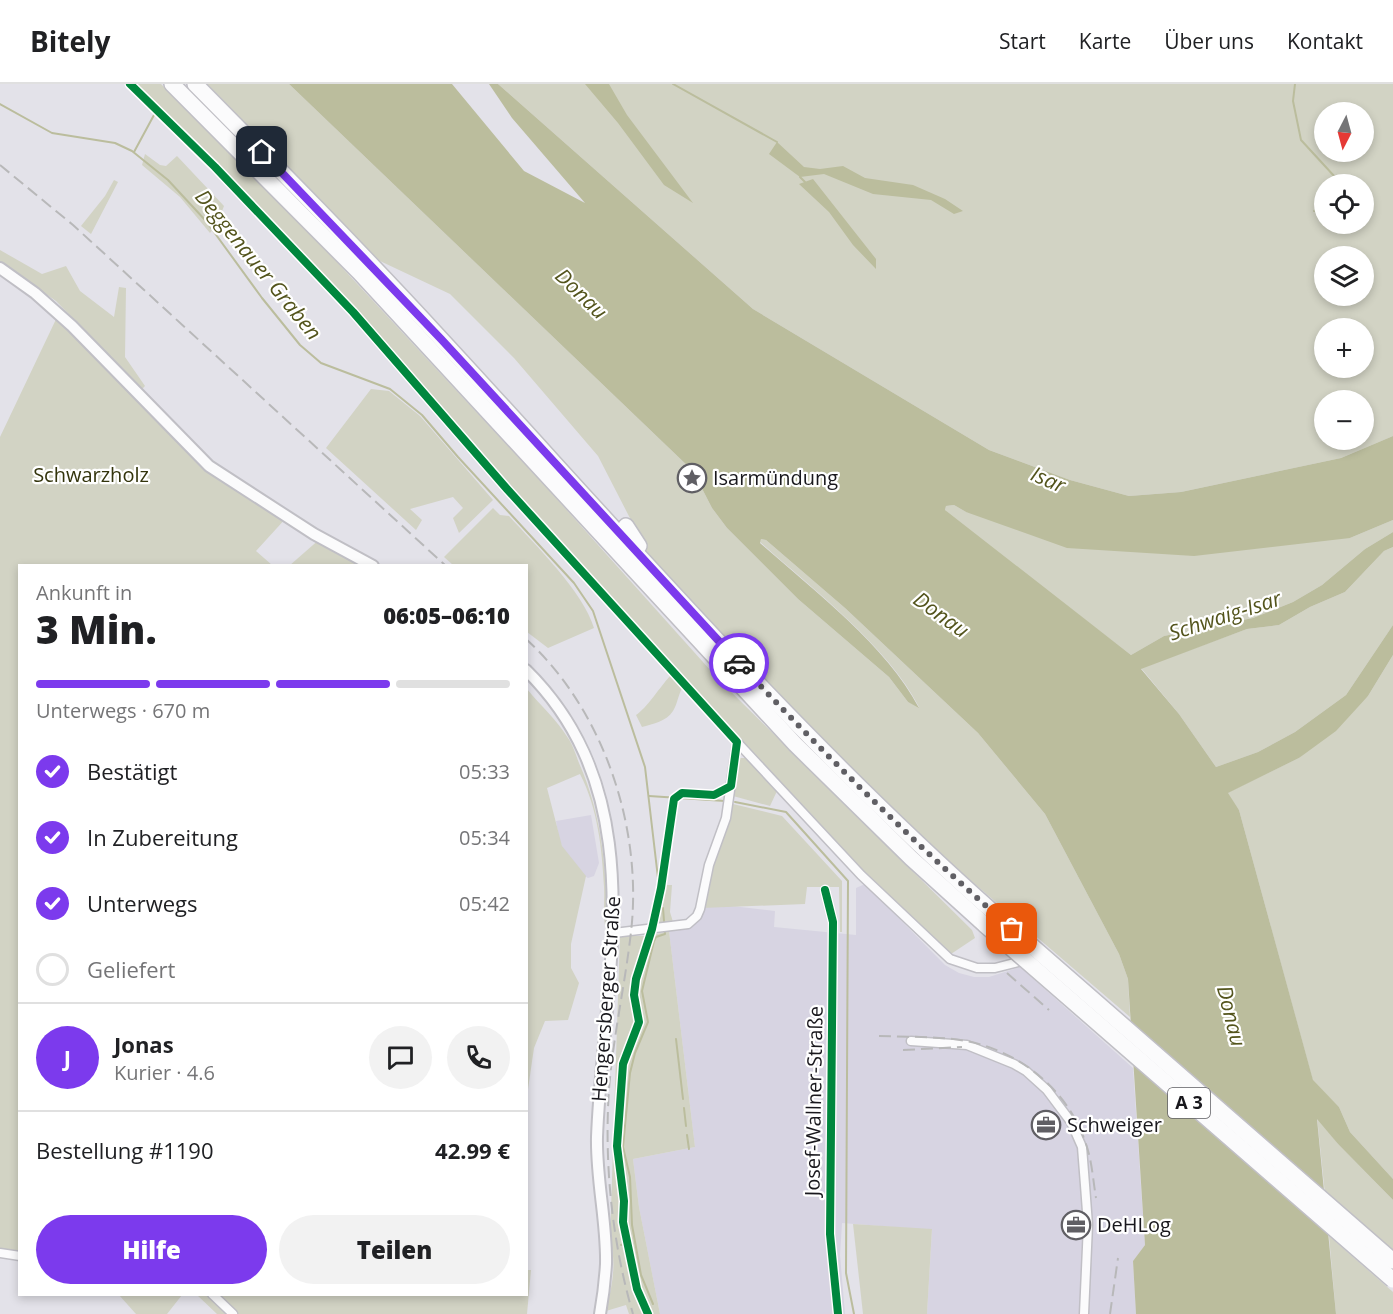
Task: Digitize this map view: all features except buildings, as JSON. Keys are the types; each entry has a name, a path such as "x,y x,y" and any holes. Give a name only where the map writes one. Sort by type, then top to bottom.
{"highway":[{"name":"A 3","path":"172,84 375,289 795,744 911,858 989,920 1393,1261"},
{"name":"A 3","path":"195,84 360,253 647,566 804,733 989,920 1393,1280"},
{"path":"360,253 396,275"},
{"path":"626,526 644,553 647,566"}],"main road":[{"path":"0,268 35,293 72,326 210,466 287,517 369,564"},
{"name":"Hengersberger Straße","path":"528,672 569,722 585,752 599,791 612,858 614,933 597,1136 598,1187 606,1263 600,1314"}],"street":[{"path":"614,933 688,924 697,916 712,857 726,818 737,742 861,875 950,959 977,968 995,968 1014,964 1046,952"},
{"name":"Josef-Wallner-Straße","path":"825,890 833,922 830,1234 838,1314"},
{"path":"911,1041 967,1046 1026,1071 1058,1103 1071,1122 1082,1147 1088,1225 1084,1314"},
{"path":"0,1253 18,1256"},
{"path":"214,1296 232,1314"}],"shaded area":[{"path":"591,815 599,863 594,876 588,878 578,872 566,856 559,839 556,821"},
{"path":"865,884 945,965 959,973 974,977 989,977 1020,967 1133,1068 1145,1245 1133,1261 1136,1314 927,1314 932,1230 842,1223 840,1255 845,1314 660,1314 639,1207 633,1159 695,1147 669,931 684,929 707,903 775,911 774,927 856,935 856,888"}],"green space":[{"path":"136,84 161,84 322,246 547,488 720,681 972,930 975,938 951,954 860,867 628,619 402,361 292,242"},
{"path":"207,84 289,84 693,471 712,508 727,528 798,599 889,677 908,702 919,707 905,684 869,640 825,598 760,542 761,539 766,540 845,608 978,733 1045,814 1119,954 1128,979 1130,1017 928,844 812,730 651,559 598,456 514,358 450,294 380,261"},
{"path":"498,84 1393,84 1393,436 1374,444 1374,390 1314,390 1314,450 1360,450 1341,458 1181,492 1129,496 1070,480 989,450 753,309"},
{"path":"145,154 160,165 166,166 177,156 224,206 217,224 210,233 180,197 142,165"},
{"path":"114,180 118,182 91,234 81,226 105,196"},
{"path":"0,250 42,274 66,266 80,291 114,317 119,287 126,288 125,357 145,386 142,389 56,301 0,262"},
{"name":"Schwarzholz","path":"59,313 210,467 287,517 256,551 271,564 18,564 18,1253 0,1250 0,437"},
{"path":"371,389 389,391 420,416 493,500 459,533 453,518 463,508 453,497 410,509 422,520 416,530 326,448"},
{"path":"954,505 966,512 1350,538 1393,520 1393,532 1365,549 1322,585 1293,602 1253,618 1164,636 1131,655 950,516 945,510 946,506"},
{"path":"493,508 500,515 509,516 557,569 580,599 594,628 548,648 528,633 528,564 452,564 444,557"},
{"path":"321,538 359,564 291,564"},
{"path":"1393,547 1393,625 1346,695 1295,732 1258,752 1216,767 1179,714 1141,668 1247,629 1279,625 1310,607 1345,592 1384,551"},
{"path":"1393,655 1393,1179 1350,1132 1339,1107 1313,1081 1239,810 1227,793 1299,758 1368,696"},
{"path":"670,676 682,688 674,709 663,720 642,727 636,715 649,703"},
{"path":"528,690 570,741 594,804 602,846 607,933 598,829 591,801 580,774 547,788 562,846 586,876 571,944 571,968 579,983 568,1020 545,1021 534,1048 528,1089"},
{"path":"738,758 747,758 777,791 770,806 733,796"},
{"path":"733,804 782,816 842,881 842,932 840,932 839,887 807,887 805,904 702,908 707,881"},
{"path":"666,885 672,885 670,912 673,922 657,925 658,912 663,906 661,900 664,898"},
{"path":"669,931 695,1147 633,1159 639,1207 660,1314 629,1314 626,1305 606,1311 613,1267 610,1239 620,936 649,936"},
{"path":"1317,1117 1338,1144 1393,1200 1393,1250 1325,1194"},
{"path":"853,1224 932,1229 927,1314 863,1314"},
{"path":"1329,1236 1393,1292 1393,1314 1336,1314"},
{"path":"528,1270 531,1270 527,1314 217,1314 198,1296 528,1296"},
{"path":"120,1296 181,1296 167,1314 136,1314"}],"water":[{"path":"289,84 452,84 524,171 585,203 512,118 489,84 498,84 753,309 989,450 1070,480 1129,496 1181,492 1341,458 1360,450 1374,450 1374,444 1393,436 1393,520 1350,538 1194,556 1067,548 966,512 954,505 946,506 945,510 1131,655 1164,636 1253,618 1293,602 1322,585 1365,549 1393,532 1393,547 1384,551 1345,592 1310,607 1279,625 1247,629 1141,669 1179,714 1216,767 1258,752 1295,732 1346,695 1393,625 1393,655 1368,696 1336,731 1299,758 1228,793 1239,810 1313,1080 1339,1107 1350,1132 1393,1179 1393,1200 1317,1119 1336,1314 1136,1314 1133,1261 1145,1245 1128,979 1119,954 1045,814 978,733 845,608 766,540 761,539 760,543 868,640 888,662 919,708 908,702 889,677 798,599 727,528 712,508 693,471"},
{"path":"585,84 609,84 627,115 693,203 664,185 618,123"},
{"path":"777,142 804,167 820,169 843,166 865,178 913,185 945,199 963,211 954,214 931,200 873,194 824,174 800,177 769,154"},
{"path":"813,179 876,259 876,269 853,245 829,212 799,184"}],"waterway":[{"path":"673,84 777,142"},
{"path":"1295,84 1293,101 1301,140 1332,174"},
{"name":"Deggenauer Graben","path":"0,104 52,133 115,143 132,151 168,180 206,221 262,298 300,345 321,363 390,389 422,415 574,583 593,611 645,767 658,878"},
{"path":"134,152 154,115"},
{"path":"800,177 805,182"},
{"name":"Deggenauer Graben","path":"649,796 725,801"},
{"name":"Deggenauer Graben","path":"735,802 786,812 848,881 846,1273 854,1314"},
{"path":"653,1304 641,1275 632,1225 630,1177 623,1147 630,1073 635,1053 648,1022 642,991 654,941 656,937 665,934 663,908"},
{"path":"676,1039 683,1099"},
{"path":"614,1145 620,1064 626,1046"},
{"path":"684,1108 686,1126"},
{"path":"687,1135 689,1149"}],"railway":[{"path":"0,165 73,225 444,564"},
{"path":"528,641 553,668 577,700 597,736 624,813 631,853 633,893 631,932 611,1069 608,1146 615,1231 633,1314"},
{"path":"1007,973 1049,1010"},
{"path":"879,1036 934,1037 966,1041 1005,1054 1040,1076 1068,1107 1078,1125 1090,1157 1096,1198"},
{"path":"903,1050 962,1047"},
{"path":"1110,1314 1118,1258"}],"cycle path":[{"path":"130,84 215,167 353,312 507,489 737,742 731,786 714,795 682,793 674,799 661,888 652,929 636,979 634,995 639,1022 623,1064 617,1146 624,1201 623,1222 637,1289 648,1314"},
{"path":"825,890 833,922 830,1234 838,1314"}],"way so far":[{"path":"739,663 804,733 918,847 1012,929"}],"place":[{"name":"Isarmündung","path":"692,478"},
{"name":"Schweiger","path":"1046,1125"},
{"name":"DeHLog","path":"1076,1225"}],"route":[{"path":"262,152 441,339 647,566 739,663"}],"water label":[{"name":"Donau","path":"581,294"},
{"name":"Isar","path":"1048,480"},
{"name":"Donau","path":"941,615"},
{"name":"Schwaig-Isar","path":"1225,616"},
{"name":"Donau","path":"1231,1016"}]}
